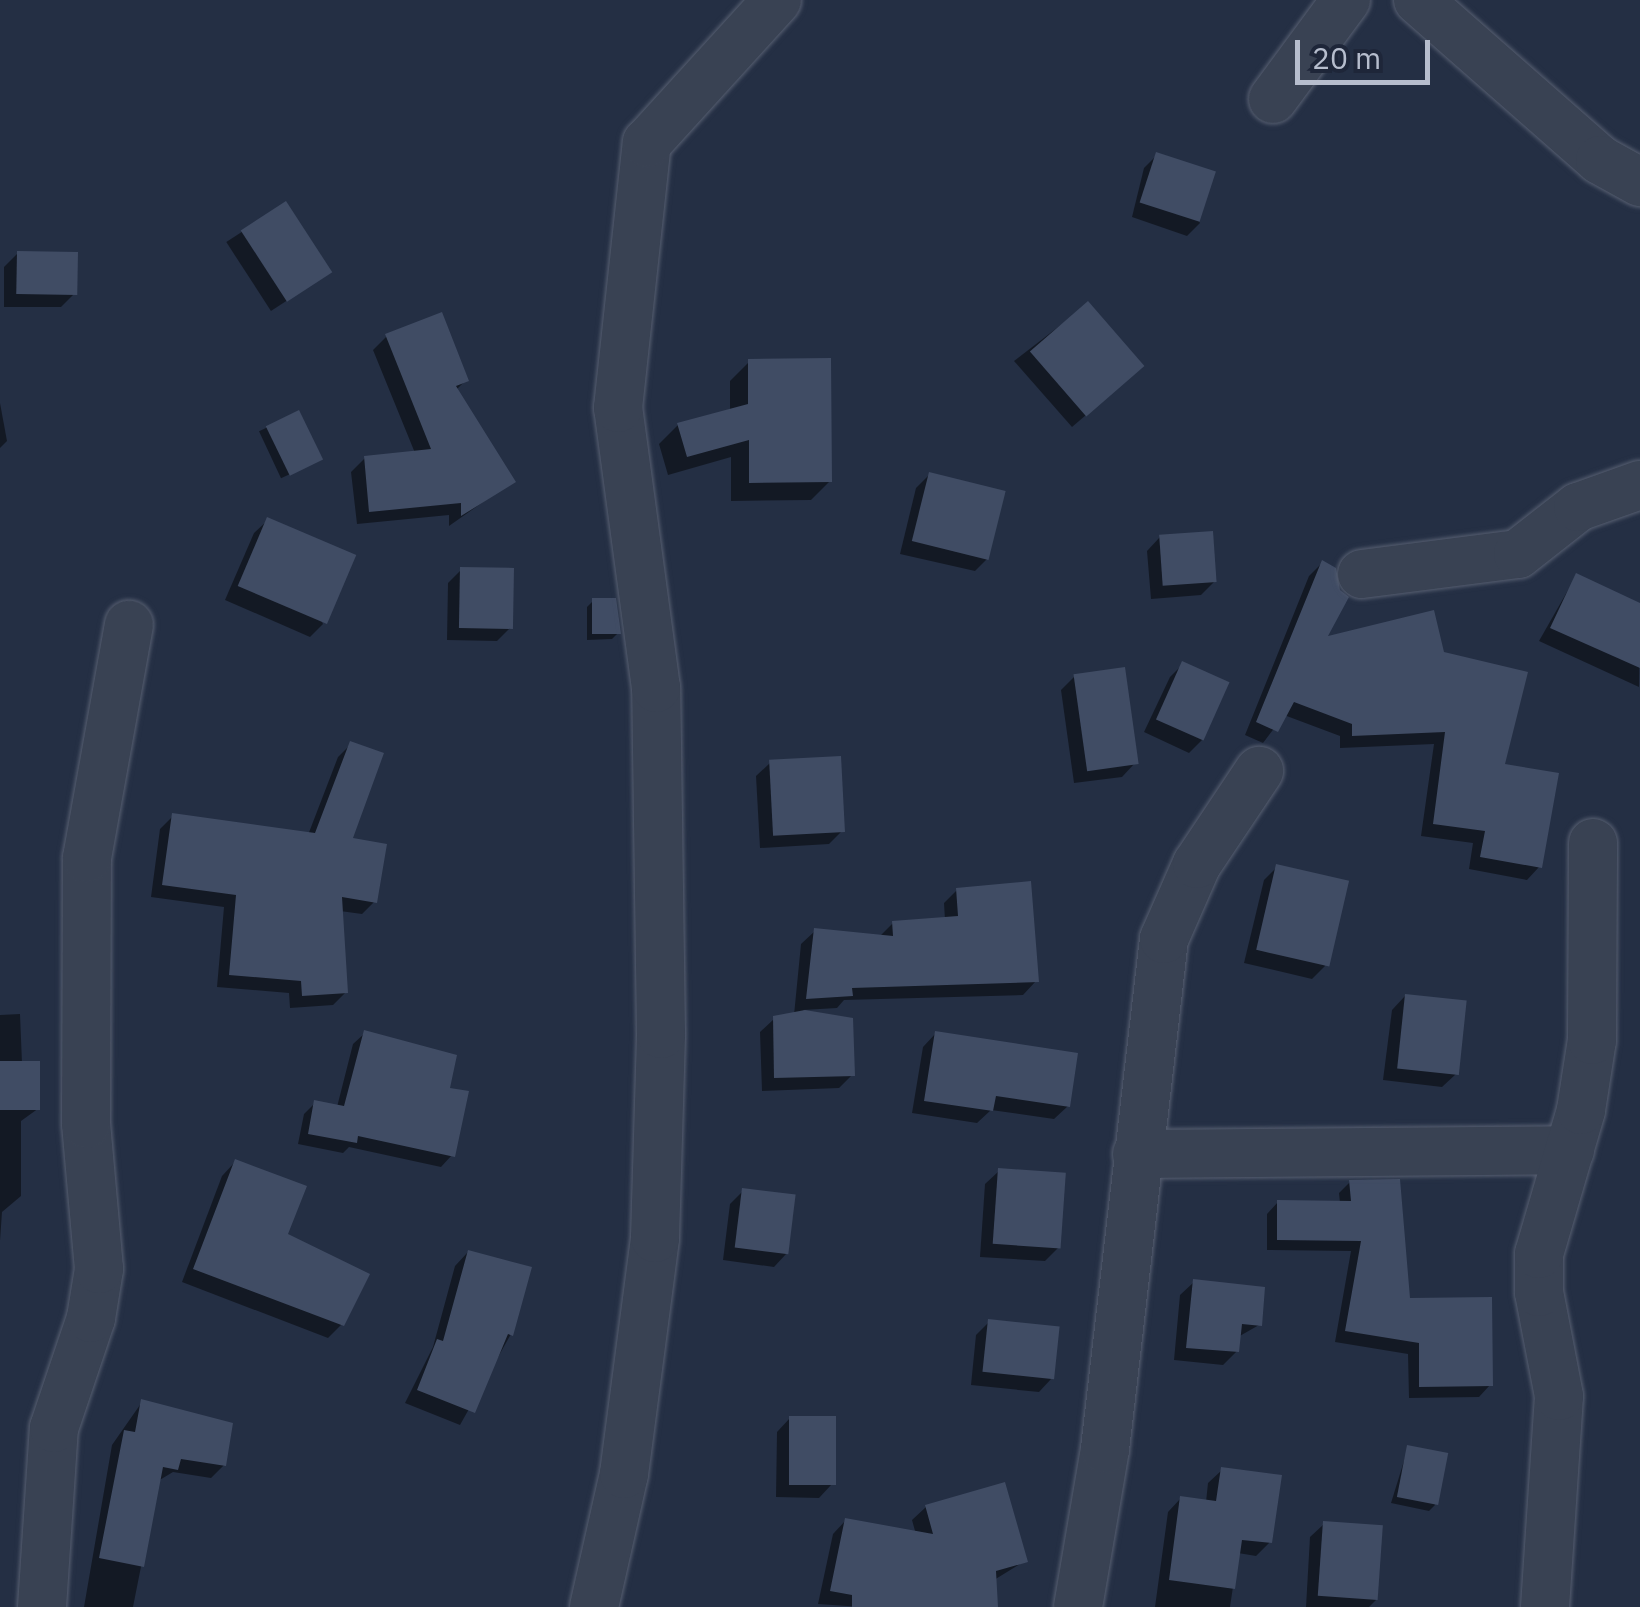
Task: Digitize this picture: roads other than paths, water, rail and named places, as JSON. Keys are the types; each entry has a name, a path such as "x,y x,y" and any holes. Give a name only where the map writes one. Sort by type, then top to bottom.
{"street":[{"path":"594,1607 624,1474 655,1238 661,1034 656,688 618,408 647,143 777,0"},
{"path":"1274,99 1346,0"},
{"path":"1418,0 1600,160 1640,182"},
{"path":"1362,574 1518,554 1578,507 1640,485"},
{"path":"42,1607 54,1428 92,1318 99,1269 86,1124 87,858 129,625"},
{"path":"1078,1607 1105,1449 1164,939 1198,864 1258,771"},
{"path":"1546,1607 1559,1396 1539,1292 1540,1254 1570,1150 1592,1040 1593,843"},
{"path":"1137,1154 1570,1150"}]}
